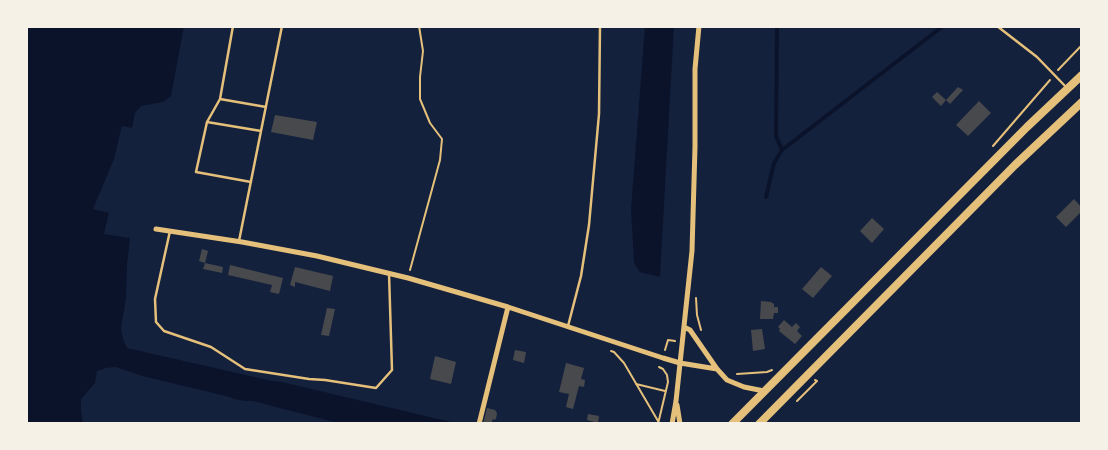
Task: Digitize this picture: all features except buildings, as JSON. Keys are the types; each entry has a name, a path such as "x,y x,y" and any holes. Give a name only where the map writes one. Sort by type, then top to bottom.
{"main road":[{"path":"732,424 1027,127 1082,75"},
{"path":"759,424 1015,165 1082,102"}],"street":[{"path":"672,424 692,250 695,69 699,26"},
{"path":"156,229 239,241 317,256 389,273 508,306 680,363 717,369"},
{"path":"479,424 508,306"},
{"path":"684,327 690,330 727,380 744,387 764,391"},
{"path":"676,401 680,424"}],"lane":[{"path":"233,26 220,99 207,122 196,172 251,182"},
{"path":"239,241 282,26"},
{"path":"568,326 581,276 589,225 599,114 600,26"},
{"path":"997,26 1037,57 1067,88"},
{"path":"220,99 266,107"},
{"path":"207,122 261,131"},
{"path":"170,231 155,299 156,322 164,331 211,347 245,369 376,388 392,370 389,273"}],"path":[{"path":"408,278 440,160 442,140 430,123 420,99 423,51 419,26"},
{"path":"994,145 1082,45"},
{"path":"688,288 697,292 697,315 702,332"},
{"path":"606,348 614,352 624,364 658,424"},
{"path":"734,374 767,372 774,368"},
{"path":"636,384 665,391"}],"water":[{"path":"26,26 184,26 171,96 163,102 141,106 135,113 132,128 122,126 114,159 93,209 109,213 104,234 130,238 126,298 121,328 127,348 282,382 451,422 450,424 342,424 253,401 234,399 142,376 116,367 97,371 95,383 81,399 83,424 26,424"},
{"path":"645,26 674,26 660,277 640,272 634,263 631,209"}],"waterway":[{"path":"766,197 774,163 782,150 776,136 777,26"},
{"path":"782,150 943,26"}]}
